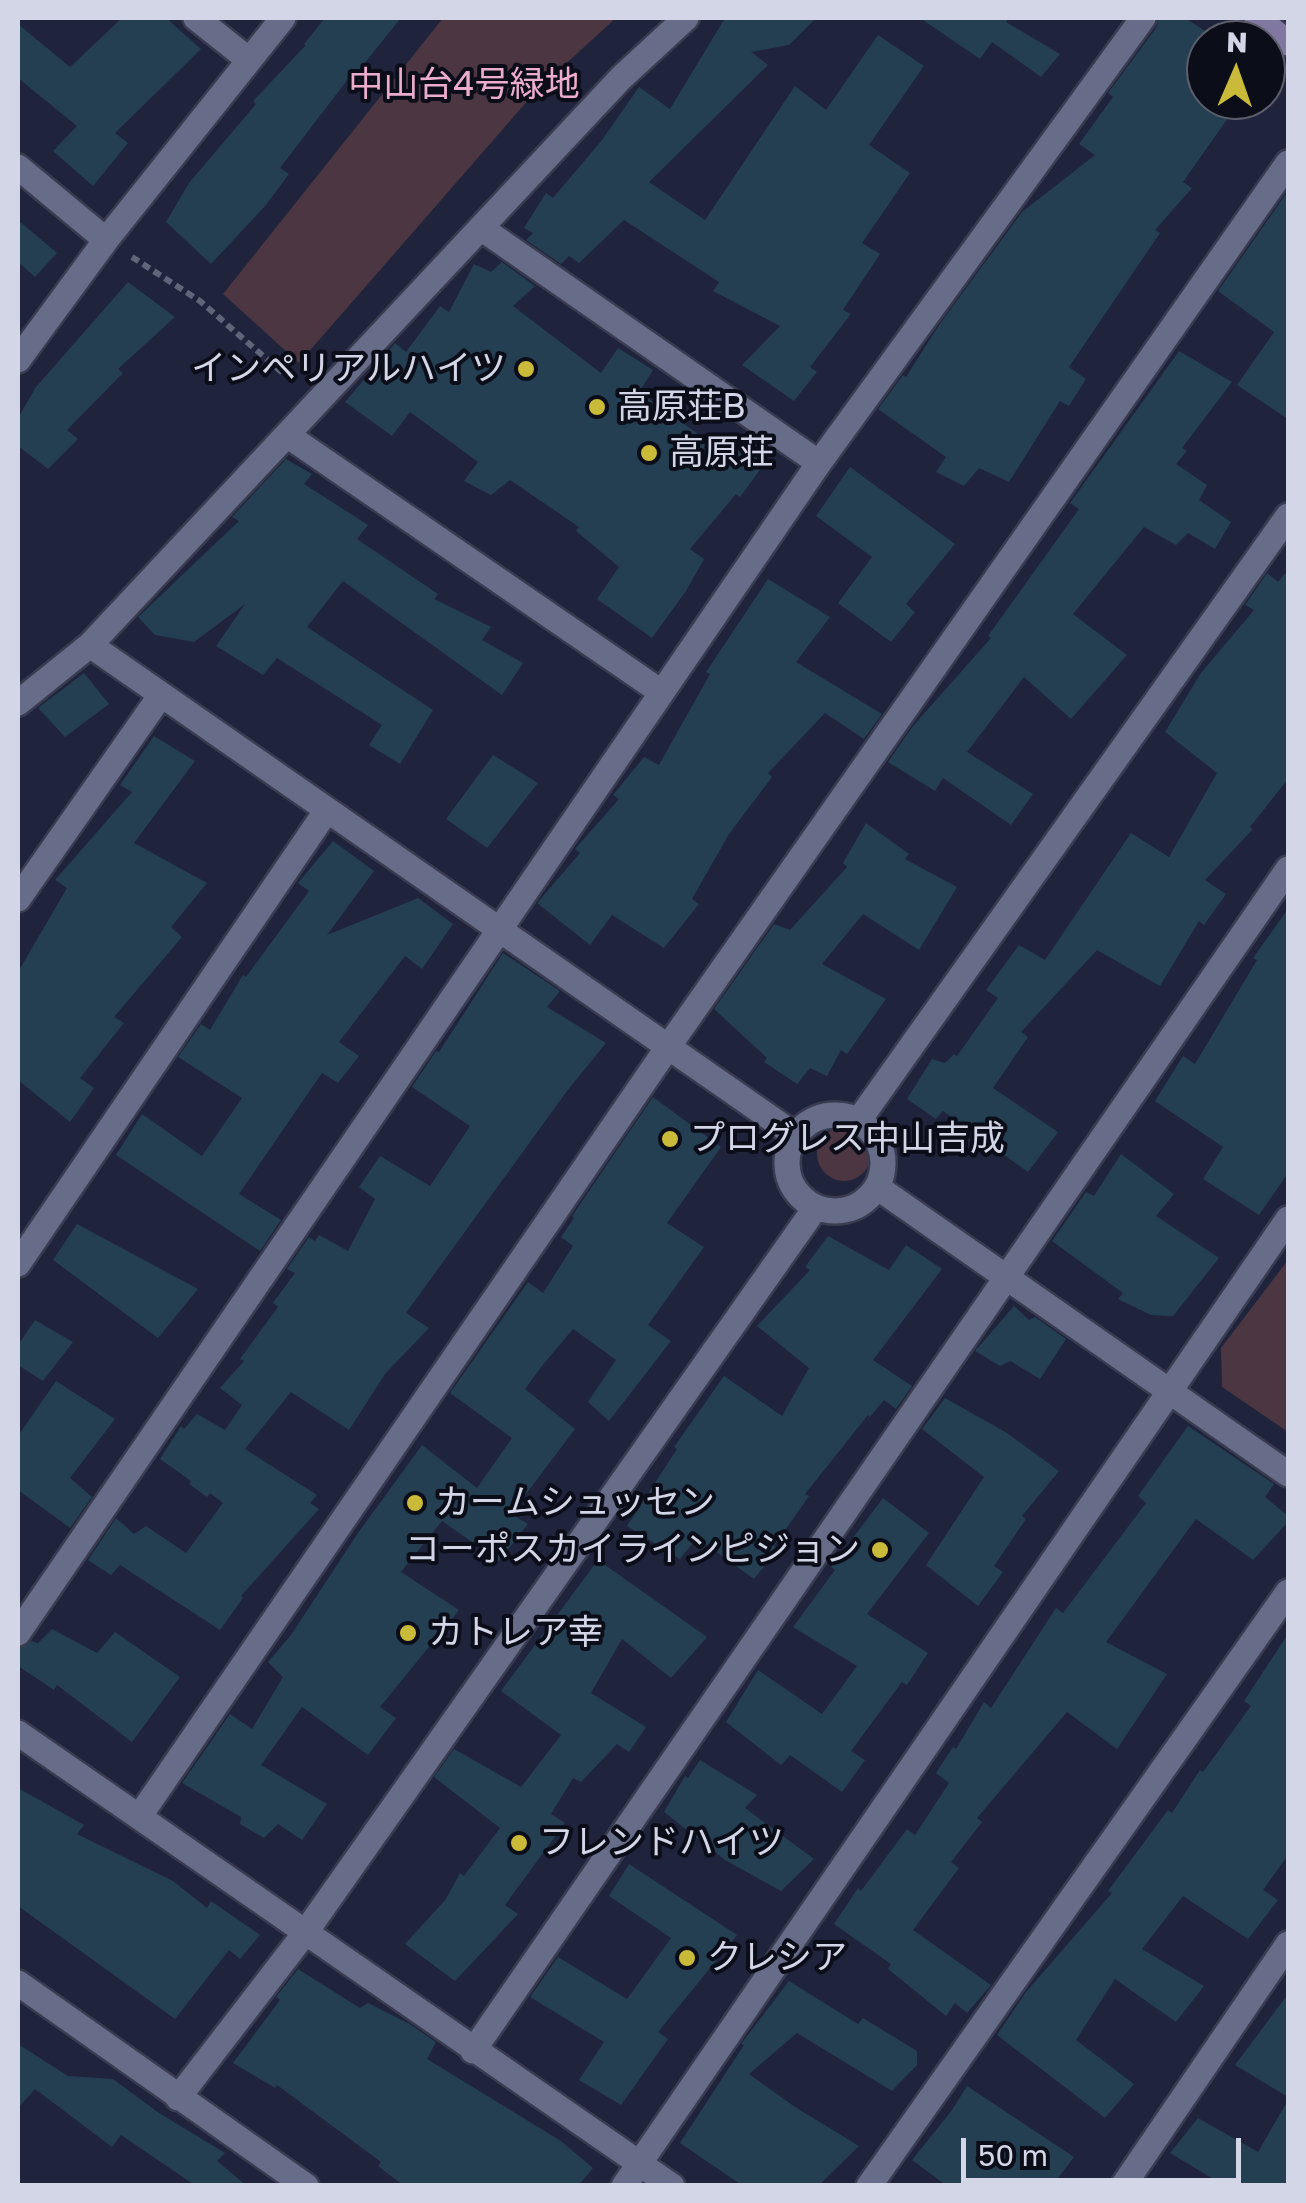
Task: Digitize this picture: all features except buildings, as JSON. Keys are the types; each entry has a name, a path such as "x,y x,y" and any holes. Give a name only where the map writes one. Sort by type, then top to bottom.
{"street":[{"path":"196,18 250,60"},
{"path":"18,360 106,240 283,18"},
{"path":"18,703 90,645 621,78 686,18"},
{"path":"18,1632 819,463 1143,18"},
{"path":"1258,18 1288,43"},
{"path":"138,1817 668,1047 1288,163"},
{"path":"18,167 106,240"},
{"path":"481,228 819,463"},
{"path":"287,435 660,692"},
{"path":"858,1120 1288,516"},
{"path":"90,645 795,1135"},
{"path":"18,900 162,696"},
{"path":"18,1264 327,810"},
{"path":"473,2050 1288,870"},
{"path":"831,1114 858,1120 871,1130 884,1157 877,1188 857,1206 844,1210 816,1207 804,1200 788,1176 786,1162 795,1135 817,1118 831,1114"},
{"path":"877,1188 1288,1474"},
{"path":"178,2098 305,1933 816,1207"},
{"path":"632,2175 1288,1219"},
{"path":"869,2186 1288,1592"},
{"path":"18,1733 473,2050 632,2175 672,2186"},
{"path":"1124,2186 1288,1944"},
{"path":"18,1983 306,2186"}],"path":[{"path":"106,240 200,302 285,376"}],"green space":[{"name":"中山台4号緑地","path":"443,18 616,18 537,90 299,363 223,294"},
{"path":"844,1127 863,1135 871,1154 863,1173 844,1181 825,1173 817,1154 825,1135"},
{"path":"1288,1260 1288,1432 1222,1387 1221,1348"}],"place":[{"name":"インペリアルハイツ","path":"526,369"},
{"name":"高原荘B","path":"597,407"},
{"name":"高原荘","path":"649,453"},
{"name":"プログレス中山吉成","path":"670,1139"},
{"name":"カームシュッセン","path":"415,1503"},
{"name":"コーポスカイラインピジョン","path":"880,1550"},
{"name":"カトレア幸","path":"408,1633"},
{"name":"フレンドハイツ","path":"519,1843"},
{"name":"クレシア","path":"687,1958"}]}
